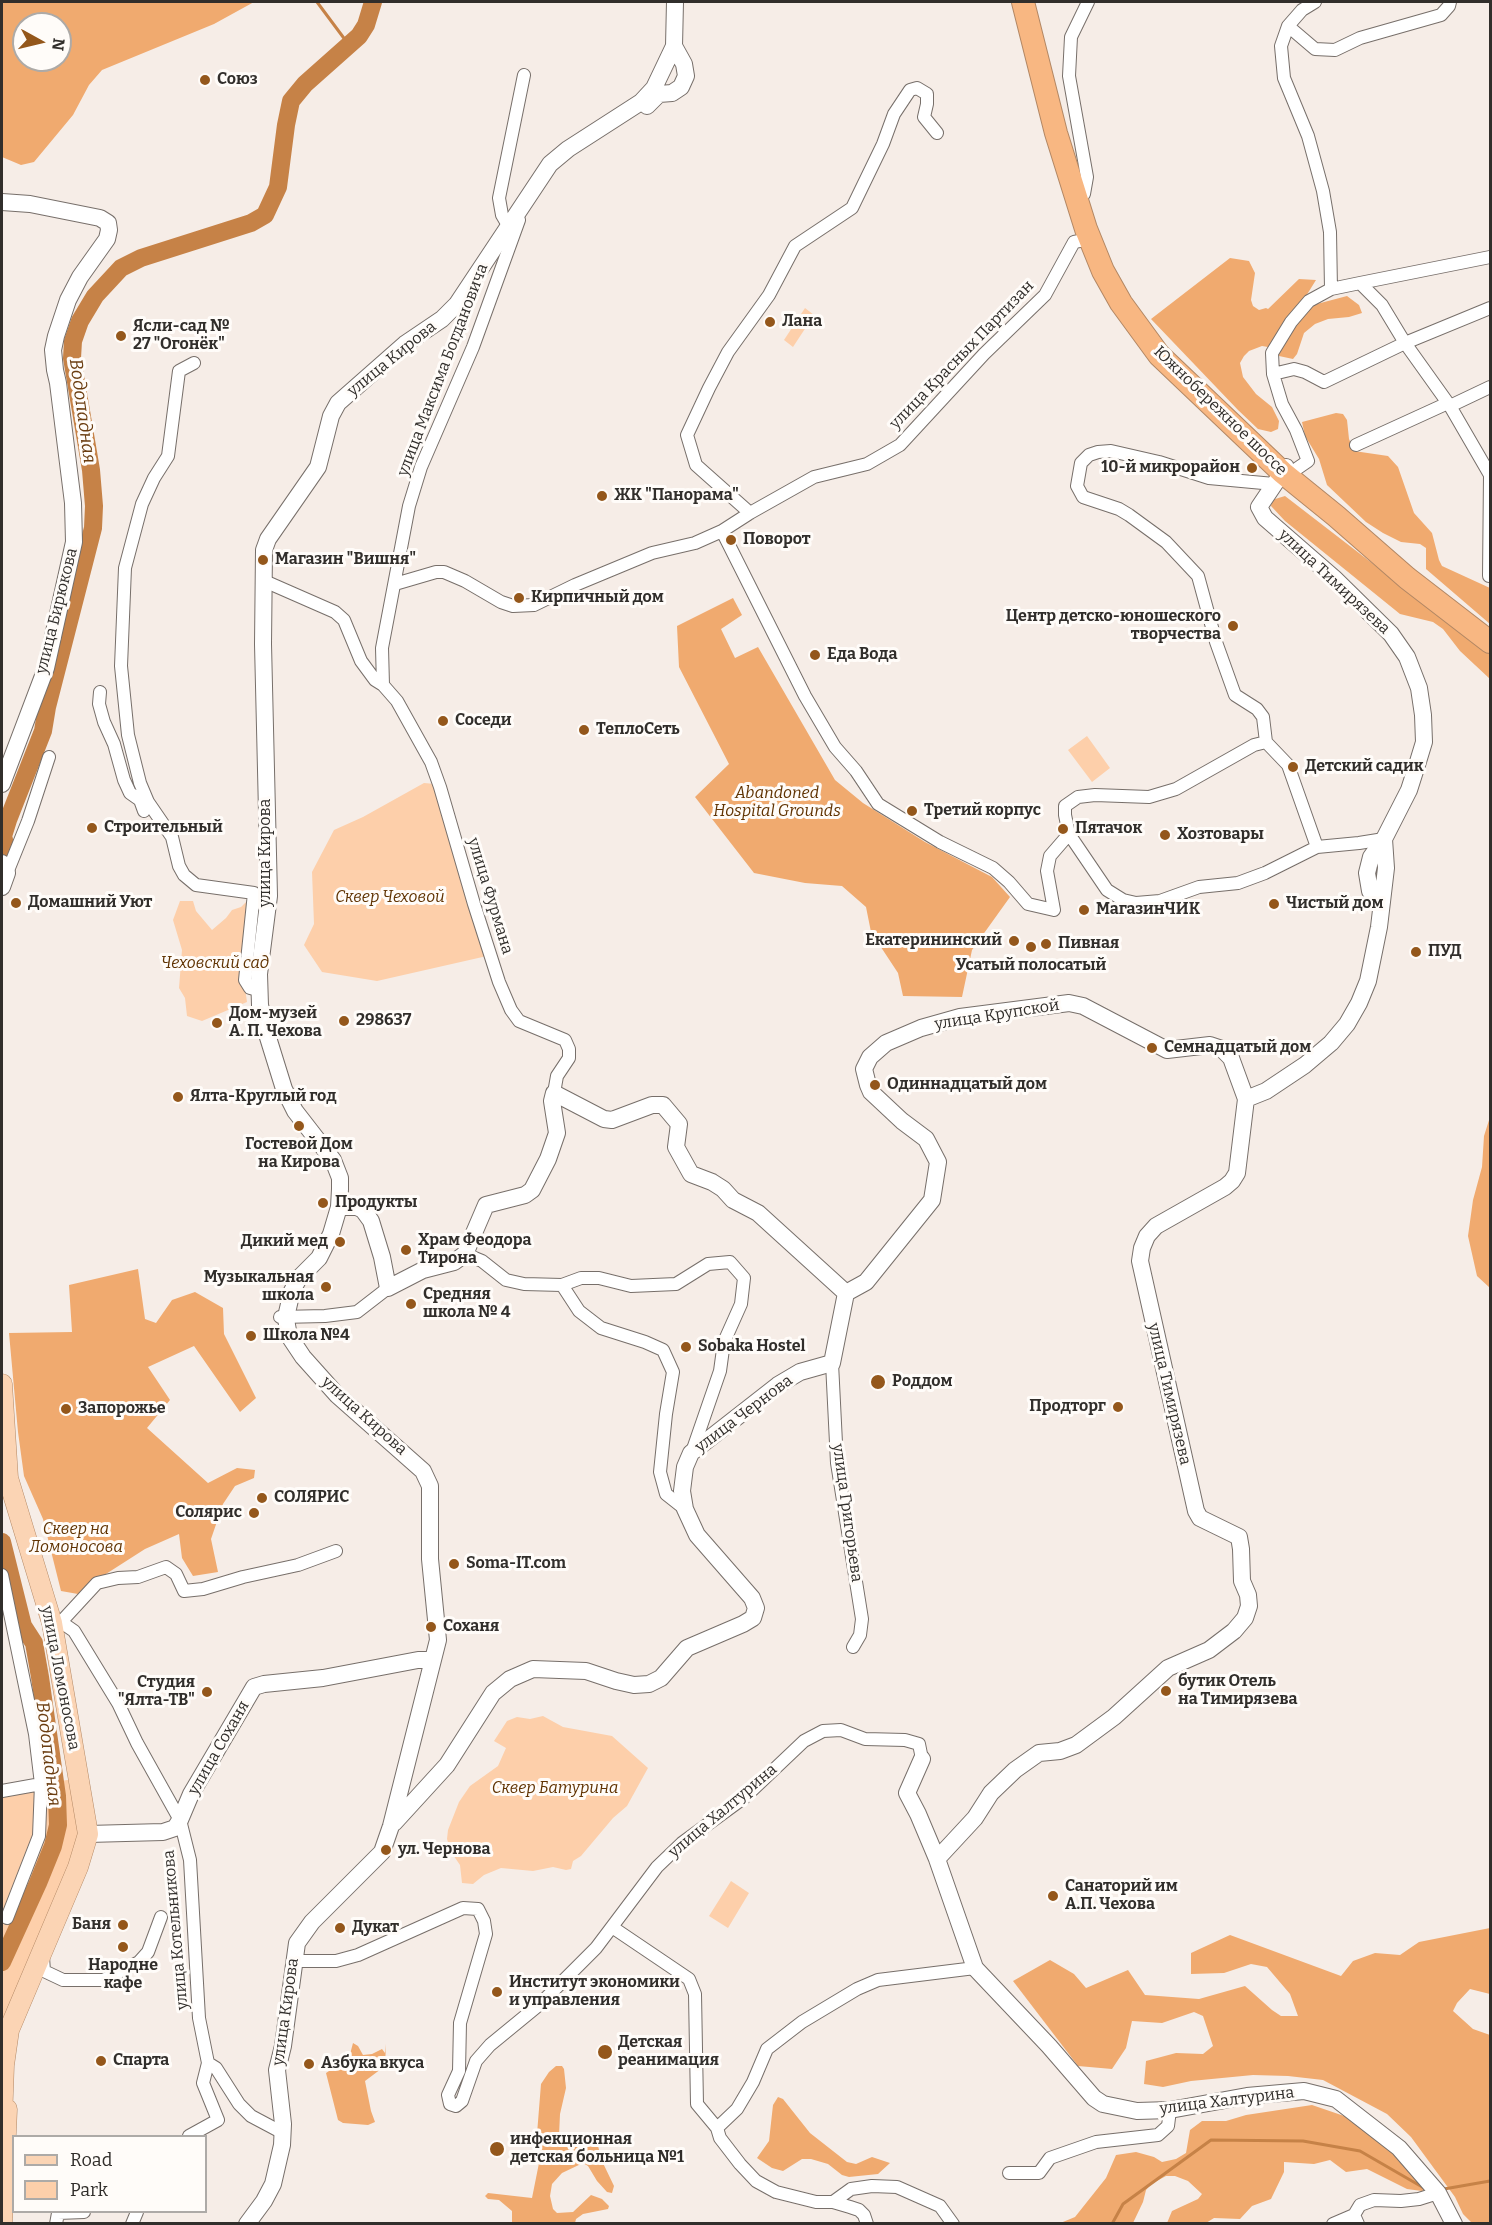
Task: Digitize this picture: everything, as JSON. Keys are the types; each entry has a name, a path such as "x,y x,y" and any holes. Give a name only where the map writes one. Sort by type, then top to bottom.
{"highway":[{"name":"Южнобережное шоссе","path":"1023,2 1080,240 1103,271 1121,303 1159,355 1284,474 1407,578 1491,642"},
{"name":"Южнобережное шоссе","path":"1032,2 1067,140 1084,194 1110,269 1134,311 1174,361 1284,474 1491,631"}],"main road":[{"name":"улица Ломоносова","path":"2,1384 5,1476 57,1622 88,1834"},
{"path":"2,2121 4,2065 9,2030 78,1867 88,1834"},
{"path":"2,2223 9,2062 14,2030 34,1981 42,1950"}],"street":[{"path":"674,46 684,64 686,76 678,89 672,93 656,91 674,46 675,2"},
{"path":"1084,194 1087,177 1069,76 1071,37 1088,2"},
{"path":"1315,2 1302,10 1288,26 1281,45 1284,78 1308,136 1323,191 1330,232 1331,289"},
{"path":"1288,26 1315,50 1335,50 1360,38 1441,15 1450,2"},
{"path":"514,220 502,215 499,198 524,75"},
{"path":"750,513 696,465 687,435 709,388 728,352 769,295 795,246 852,208 883,144 894,114 910,90 917,88 927,94 924,117 937,133"},
{"name":"улица Кирова","path":"247,2223 264,2201 273,2184 283,2133 278,2070 297,1943 307,1929 382,1852 391,1826 438,1640 430,1560 430,1486 423,1471 337,1395 319,1376 289,1336 283,1317 299,1278 313,1265 331,1234 339,1207 340,1178 327,1150 295,1111 284,1089 254,989 269,896 262,580 264,550 268,539 318,467 331,416 338,403 405,344 442,319 457,304 514,220 554,167 570,154 646,106 656,91"},
{"name":"улица Бирюкова","path":"2,202 30,204 100,218 108,224 109,230 107,238 77,284 56,336 55,370 73,503 74,542 46,668 2,784"},
{"name":"улица Максима Богдановича","path":"383,686 382,648 410,506 421,466 473,347 514,220"},
{"name":"улица Красных Партизан","path":"395,584 436,572 444,572 465,581 501,602 513,606 534,605 652,553 694,543 722,531 814,477 867,464 900,445 984,354 1045,295 1080,240"},
{"path":"1317,847 1288,765 1266,742 1263,717 1257,709 1235,696 1216,642 1198,576 1166,542 1129,515 1119,509 1083,497 1077,486 1081,463 1089,455 1112,451 1159,462 1209,478 1284,474 1308,461 1296,430 1281,404 1273,374 1272,353 1291,322 1309,301 1331,289 1491,256"},
{"path":"1360,283 1382,305 1405,343 1449,405 1490,475 1489,576"},
{"path":"1273,374 1294,369 1324,382 1405,343 1491,308"},
{"path":"195,363 179,371 168,456 154,478 142,504 124,568 121,666 128,735 140,783 148,802 172,837 179,866 184,875 195,885 254,893 245,980 254,989"},
{"path":"1356,445 1491,387"},
{"name":"улица Тимирязева","path":"1284,474 1259,507 1265,518 1392,634 1407,657 1419,688 1424,742 1409,790 1384,839 1371,857"},
{"path":"722,531 805,696 835,747 856,771 878,804 940,842 993,868 1028,904 1054,910 1047,872 1050,856 1070,834"},
{"path":"262,580 335,612 344,620 361,662 375,680 383,686"},
{"name":"улица Фурмана","path":"383,686 397,701 431,762 499,982 511,1010 519,1022 565,1040 569,1049 569,1058 557,1076 554,1093"},
{"path":"100,692 99,704 104,722 114,744 130,793 140,800 147,813 157,815"},
{"path":"1246,1100 1266,1091 1305,1065 1331,1043 1359,1003 1368,981 1375,953 1386,868 1384,839 1317,847 1265,873 1238,883 1199,887 1160,901 1136,903 1123,900 1107,891 1070,834 1065,806 1078,797 1149,796 1176,789 1254,745 1266,742"},
{"path":"3,874 28,821 50,757"},
{"path":"1359,843 1371,857 1367,873 1370,891 1381,906"},
{"name":"улица Крупской","path":"846,1293 866,1282 932,1200 938,1162 926,1139 902,1121 871,1092 864,1069 870,1057 886,1043 921,1028 960,1017 1070,1003 1083,1006 1167,1050 1176,1051 1210,1045 1222,1049 1231,1058 1246,1100"},
{"path":"283,1317 325,1316 357,1312 388,1288 423,1270 454,1262 465,1254 486,1205 525,1195 532,1190 548,1159 557,1133 552,1101 554,1093 604,1119 612,1120 652,1105 663,1105 679,1125 676,1147 691,1174 712,1182 723,1189 733,1200 758,1213 846,1293"},
{"name":"улица Тимирязева","path":"937,1859 975,1818 991,1793 1015,1770 1039,1753 1060,1751 1076,1745 1114,1717 1168,1668 1209,1650 1234,1631 1245,1618 1249,1606 1248,1595 1242,1581 1239,1537 1200,1518 1196,1511 1140,1261 1147,1236 1156,1226 1232,1181 1239,1164 1246,1100"},
{"path":"339,1207 363,1209 371,1221 382,1257 388,1288"},
{"path":"465,1254 482,1261 506,1280 524,1284 562,1285 581,1278 599,1278 631,1286 675,1284 708,1264 730,1262 744,1278 741,1304 724,1342 720,1371 691,1453"},
{"path":"562,1285 579,1311 600,1328 645,1341 663,1350 669,1359 673,1372 660,1472 666,1494 685,1509"},
{"name":"улица Григорьева","path":"846,1293 832,1363 837,1463 862,1619 860,1635 853,1647"},
{"name":"улица Чернова","path":"391,1826 447,1765 493,1693 510,1679 533,1669 586,1671 634,1685 649,1684 661,1678 687,1648 753,1618 756,1608 752,1598 697,1535 685,1509 683,1481 691,1453 778,1385 800,1372 832,1363"},
{"path":"57,1622 98,1583 117,1578 138,1577 166,1567 176,1574 184,1591 202,1589 298,1565 336,1551"},
{"path":"2,1575 35,1734 41,1784 39,1836 7,1918"},
{"name":"улица Котельникова","path":"57,1622 74,1631 99,1670 180,1820 190,1860 199,2018 208,2063"},
{"name":"улица Соханя","path":"180,1820 191,1794 254,1687 323,1678 432,1659"},
{"name":"улица Халтурина","path":"293,1961 336,1961 358,1955 463,1908 478,1910 484,1921 486,1934 460,2023 459,2071 448,2095 450,2104 456,2106 462,2101 476,2061 490,2045 540,2004 596,1948 657,1867 682,1843 745,1797 804,1741 823,1731 841,1730 865,1739 905,1740 919,1744 922,1759 907,1793 937,1859 975,1968 1049,2046 1094,2098 1103,2104 1124,2109 1170,2110 1247,2096 1304,2091 1336,2099 1399,2148 1438,2193 1454,2223"},
{"path":"2,1791 41,1784"},
{"path":"88,1834 163,1832 175,1828 180,1820"},
{"path":"42,1950 44,1971 63,1980 103,1980 139,1962 148,1953 162,1917"},
{"path":"612,1927 689,1979 695,1994 697,2104 717,2128 720,2138 740,2164 760,2183 776,2192 816,2202 832,2202 859,2210 867,2223"},
{"path":"717,2128 737,2109 753,2082 767,2049 802,2022 857,1989 878,1980 975,1968"},
{"path":"191,2135 218,2120 203,2083 208,2063 216,2068 239,2104 251,2116 283,2133"},
{"path":"1009,2173 1040,2173 1050,2158 1096,2142 1158,2135 1168,2126 1170,2110"},
{"path":"832,2202 851,2189 872,2186 897,2187 940,2206 952,2223"},
{"path":"1333,2223 1356,2219 1360,2205 1374,2200 1401,2201 1419,2199 1438,2193"},
{"path":"58,2213 84,2213"}],"green space":[{"path":"2,2 254,2 214,24 102,70 89,85 73,115 34,162 21,165 2,157"},
{"path":"1230,258 1249,261 1255,273 1251,300 1253,306 1259,310 1268,309 1299,279 1316,280 1298,309 1347,296 1359,305 1362,313 1328,319 1315,324 1304,333 1293,359 1279,356 1268,347 1262,346 1249,351 1244,356 1240,363 1243,377 1256,394 1272,407 1279,421 1278,429 1271,432 1258,429 1151,319"},
{"path":"805,308 814,315 793,347 784,340"},
{"path":"1336,413 1343,414 1347,420 1349,439 1354,451 1388,456 1398,467 1414,513 1432,533 1442,566 1490,588 1490,624 1426,569 1426,548 1420,544 1401,542 1383,533 1366,522 1327,485 1319,459 1305,436 1302,422"},
{"path":"1285,496 1490,654 1490,679 1460,651 1443,629 1433,622 1400,614 1285,521 1271,506 1272,500"},
{"name":"Abandoned Hospital Grounds","path":"733,598 742,615 721,629 735,658 758,647 835,780 863,803 925,842 992,877 1010,897 972,950 962,997 903,996 898,973 871,932 866,907 842,886 805,883 754,873 695,797 729,764 679,667 677,626"},
{"path":"1087,736 1110,768 1092,782 1068,750"},
{"name":"Сквер Чеховой","path":"424,783 435,784 487,956 377,981 322,972 304,945 314,924 312,872 334,830 363,817"},
{"name":"Чеховский сад","path":"248,900 245,988 247,1002 202,1021 187,1016 185,998 179,988 182,950 173,920 180,901 193,901 196,911 212,930 232,910 241,907"},
{"path":"1490,1117 1490,1288 1477,1276 1468,1236 1473,1200 1482,1167 1484,1136"},
{"name":"Сквер на Ломоносова","path":"138,1269 145,1319 156,1323 172,1300 195,1292 223,1308 224,1334 256,1398 240,1412 194,1346 148,1367 170,1400 147,1428 208,1483 237,1468 255,1470 254,1478 235,1486 223,1504 211,1539 218,1572 193,1576 182,1558 179,1534 145,1549 78,1594 61,1591 43,1519 24,1476 9,1333 72,1332 69,1285"},
{"name":"Сквер Батурина","path":"543,1716 563,1727 612,1736 648,1768 627,1806 613,1818 581,1856 573,1861 571,1869 553,1867 533,1871 501,1868 484,1875 473,1884 462,1883 460,1865 451,1852 447,1839 448,1830 459,1802 470,1786 498,1766 506,1748 494,1741 507,1721 517,1717 530,1719"},
{"path":"79,1778 88,1833 14,2029 2,2173 2,1791"},
{"path":"731,1881 749,1893 728,1928 709,1916"},
{"path":"1490,1928 1490,1994 1470,1989 1453,2011 1473,2029 1490,2035 1490,2223 1472,2223 1463,2214 1455,2197 1411,2137 1387,2114 1323,2080 1253,2075 1191,2081 1163,2087 1144,2084 1146,2061 1176,2053 1203,2054 1213,2046 1203,2016 1194,2012 1162,2023 1132,2021 1126,2048 1112,2069 1078,2066 1013,1981 1050,1960 1074,1974 1086,1988 1128,1970 1145,1995 1199,1999 1245,1986 1281,2016 1298,2016 1290,1994 1267,1967 1251,1964 1224,1973 1191,1974 1191,1953 1230,1935 1341,1976 1353,1961 1375,1953 1400,1955 1419,1942"},
{"path":"353,2043 358,2046 363,2055 382,2049 385,2053 386,2044 385,2066 365,2081 375,2122 368,2125 343,2123 338,2120 326,2073 349,2058"},
{"path":"556,2066 562,2066 564,2069 566,2088 560,2114 559,2136 565,2142 570,2143 587,2137 594,2140 614,2186 612,2193 607,2192 588,2166 583,2163 562,2173 552,2184 550,2196 553,2209 557,2213 573,2212 591,2195 602,2199 609,2206 608,2209 583,2214 576,2219 575,2223 512,2223 512,2211 499,2200 488,2199 485,2196 488,2193 532,2198 539,2163 537,2134 541,2084"},
{"path":"778,2097 783,2099 810,2133 847,2162 856,2164 872,2157 890,2163 878,2174 849,2177 842,2175 828,2164 811,2159 802,2159 783,2171 772,2168 757,2158 769,2141 773,2105"},
{"path":"1312,2105 1350,2118 1403,2160 1426,2189 1422,2191 1407,2189 1367,2169 1346,2172 1330,2160 1314,2164 1284,2162 1284,2172 1271,2199 1252,2206 1240,2219 1214,2218 1206,2223 1167,2223 1172,2211 1198,2199 1202,2194 1188,2181 1175,2176 1166,2176 1151,2184 1146,2190 1133,2223 1058,2224 1075,2217 1106,2178 1116,2155 1136,2152 1162,2162 1176,2159 1186,2153 1190,2130 1202,2121 1226,2121 1246,2115"}],"waterway":[{"path":"317,2 349,45"},
{"name":"Водопадная","path":"2,851 5,844 3,836 8,820 43,731 47,707 93,528 91,470 72,358 73,341 80,321 95,296 121,268 141,258 251,223 265,215 278,187 291,101 305,84 359,36 366,25 373,2"},
{"name":"Водопадная","path":"2,1542 23,1626 34,1643 57,1796 58,1825 53,1846 38,1883 2,1962"},
{"path":"1112,2224 1123,2204 1211,2140 1303,2141 1360,2151 1424,2188"},
{"path":"1444,2189 1490,2181"}],"place":[{"name":"Союз","path":"205,80"},
{"name":"Лана","path":"770,322"},
{"name":"Ясли-сад № 27 \"Огонёк\"","path":"121,336"},
{"name":"10-й микрорайон","path":"1252,468"},
{"name":"ЖК \"Панорама\"","path":"602,496"},
{"name":"Поворот","path":"731,540"},
{"name":"Магазин \"Вишня\"","path":"263,560"},
{"name":"Кирпичный дом","path":"519,598"},
{"name":"Центр детско-юношеского творчества","path":"1233,626"},
{"name":"Еда Вода","path":"815,655"},
{"name":"Соседи","path":"443,721"},
{"name":"ТеплоСеть","path":"584,730"},
{"name":"Детский садик","path":"1293,767"},
{"name":"Третий корпус","path":"912,811"},
{"name":"Строительный","path":"92,828"},
{"name":"Пятачок","path":"1063,829"},
{"name":"Хозтовары","path":"1165,835"},
{"name":"Домашний Уют","path":"16,903"},
{"name":"Чистый дом","path":"1274,904"},
{"name":"МагазинЧИК","path":"1084,910"},
{"name":"Екатерининский","path":"1014,941"},
{"name":"Пивная","path":"1046,944"},
{"name":"Усатый полосатый","path":"1031,947"},
{"name":"ПУД","path":"1416,952"},
{"name":"298637","path":"344,1021"},
{"name":"Дом-музей А. П. Чехова","path":"217,1023"},
{"name":"Семнадцатый дом","path":"1152,1048"},
{"name":"Одиннадцатый дом","path":"875,1085"},
{"name":"Ялта-Круглый год","path":"178,1097"},
{"name":"Гостевой Дом на Кирова","path":"299,1126"},
{"name":"Продукты","path":"323,1203"},
{"name":"Дикий мед","path":"340,1242"},
{"name":"Храм Феодора Тирона","path":"406,1250"},
{"name":"Музыкальная школа","path":"326,1287"},
{"name":"Средняя школа № 4","path":"411,1304"},
{"name":"Школа №4","path":"251,1336"},
{"name":"Sobaka Hostel","path":"686,1347"},
{"name":"Роддом","path":"878,1382"},
{"name":"Продторг","path":"1118,1407"},
{"name":"Запорожье","path":"66,1409"},
{"name":"СОЛЯРИС","path":"262,1498"},
{"name":"Солярис","path":"254,1513"},
{"name":"Soma-IT.com","path":"454,1564"},
{"name":"Соханя","path":"431,1627"},
{"name":"бутик Отель на Тимирязева","path":"1166,1691"},
{"name":"Студия \"Ялта-ТВ\"","path":"207,1692"},
{"name":"ул. Чернова","path":"386,1850"},
{"name":"Санаторий им А.П. Чехова","path":"1053,1896"},
{"name":"Баня","path":"123,1925"},
{"name":"Дукат","path":"340,1928"},
{"name":"Народне кафе","path":"123,1947"},
{"name":"Институт экономики и управления","path":"497,1992"},
{"name":"Детская реанимация","path":"605,2052"},
{"name":"Спарта","path":"101,2061"},
{"name":"Азбука вкуса","path":"309,2064"},
{"name":"инфекционная детская больница №1","path":"497,2149"}]}
